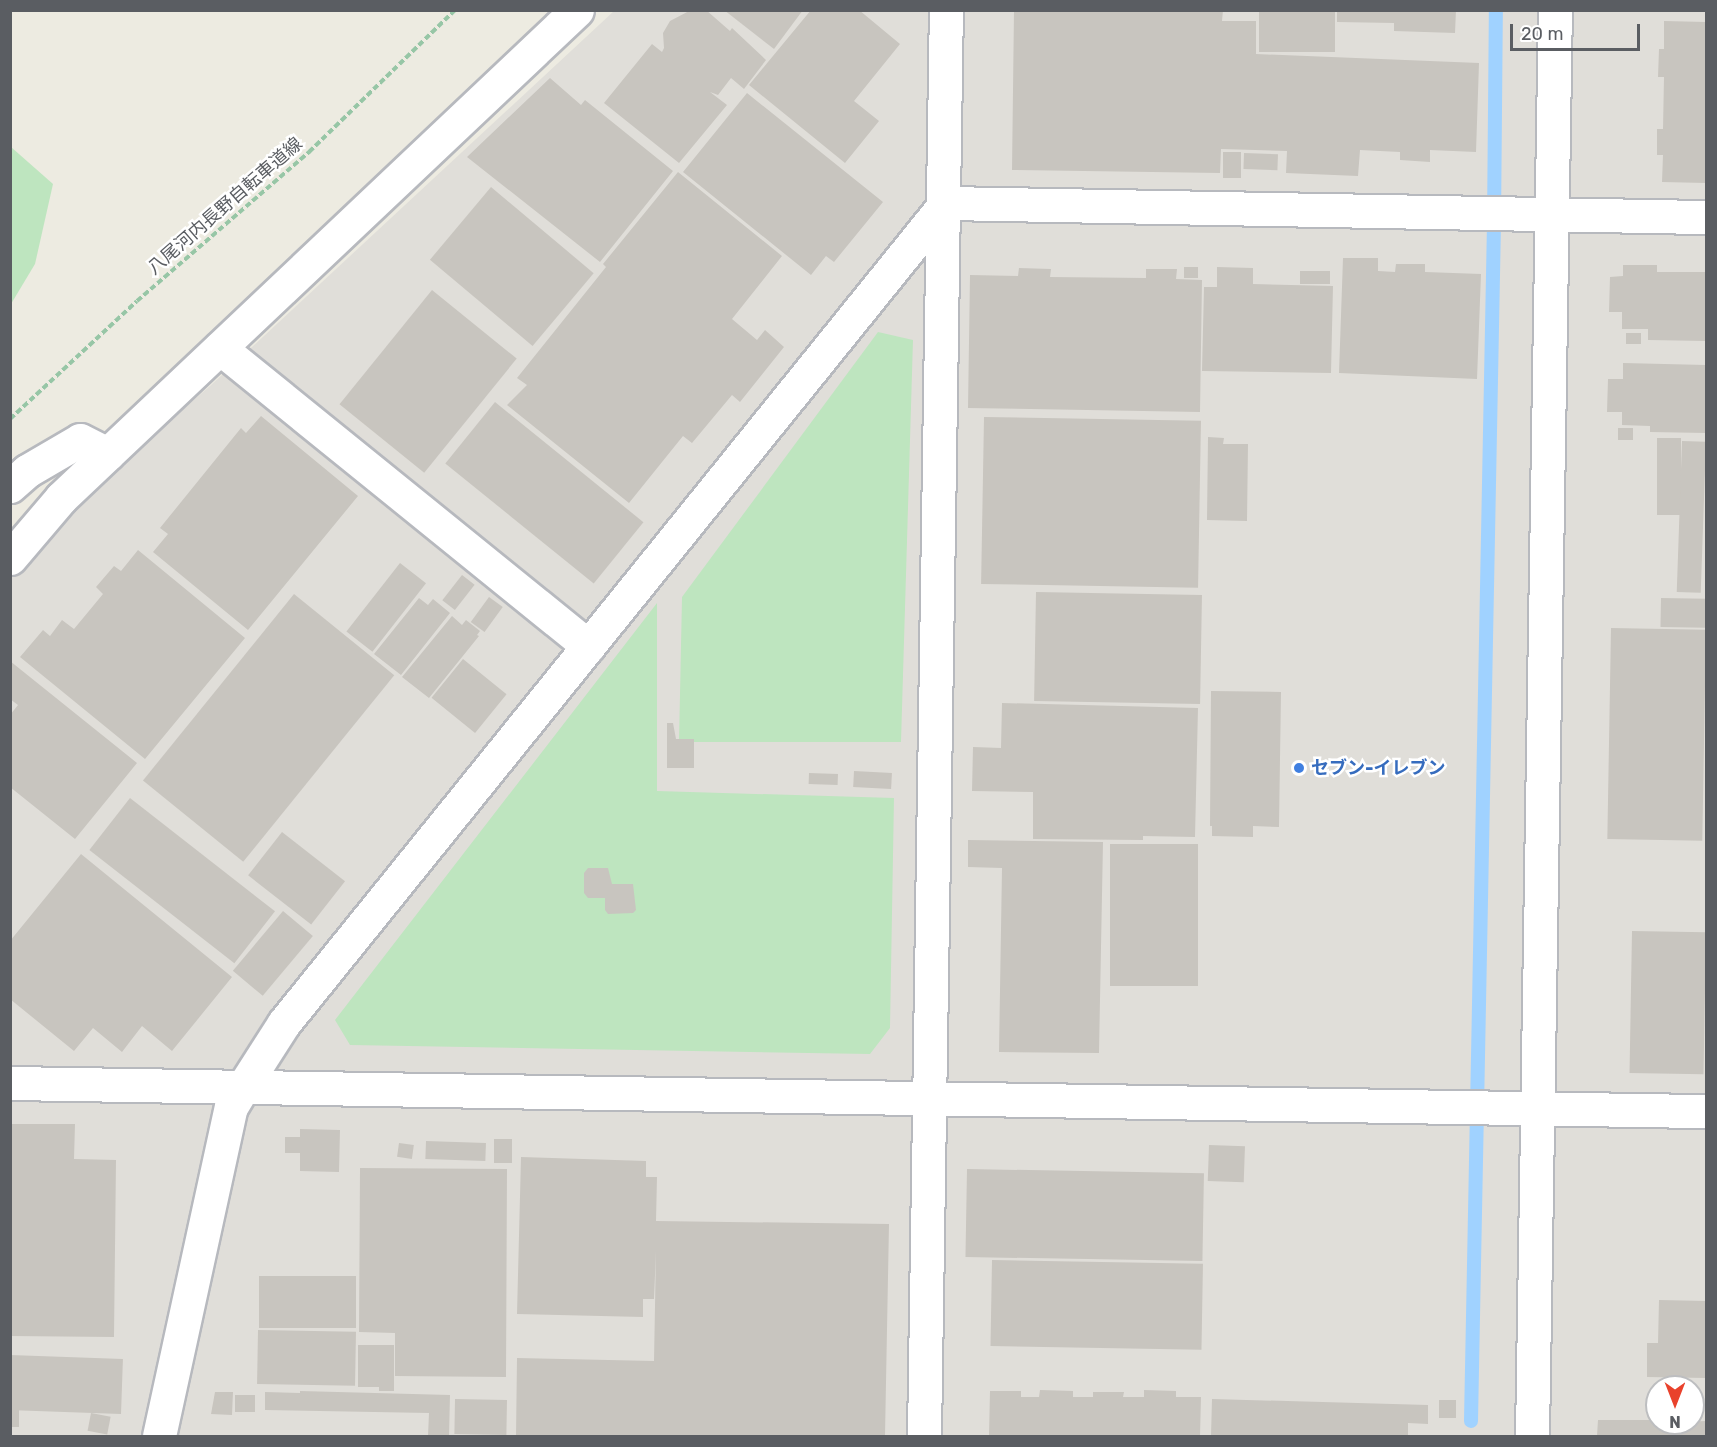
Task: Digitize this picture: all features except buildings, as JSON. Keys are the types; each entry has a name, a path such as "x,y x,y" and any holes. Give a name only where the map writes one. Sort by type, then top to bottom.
{"street":[{"path":"10,558 61,498 577,10"},
{"path":"924,1437 946,10"},
{"path":"1532,1437 1555,10"},
{"path":"159,1437 231,1107 243,1087 284,1023 946,203 1707,217"},
{"path":"220,348 588,646"},
{"path":"10,486 27,471 80,440 108,454"},
{"path":"10,1083 1707,1111"}],"path":[{"name":"八尾河内長野自転車道線","path":"10,419 137,301 309,152 456,10"}],"shaded area":[{"path":"614,11 1706,11 1706,1436 11,1436 10,577 56,519 210,386"}],"green space":[{"path":"11,147 53,184 35,264 11,304"},
{"path":"878,332 913,340 901,742 679,742 682,597"},
{"path":"657,603 657,791 894,798 890,1028 870,1054 350,1045 335,1020"}],"waterway":[{"path":"1471,1421 1496,10"}],"place":[{"name":"セブン-イレブン","path":"1299,768"}]}
